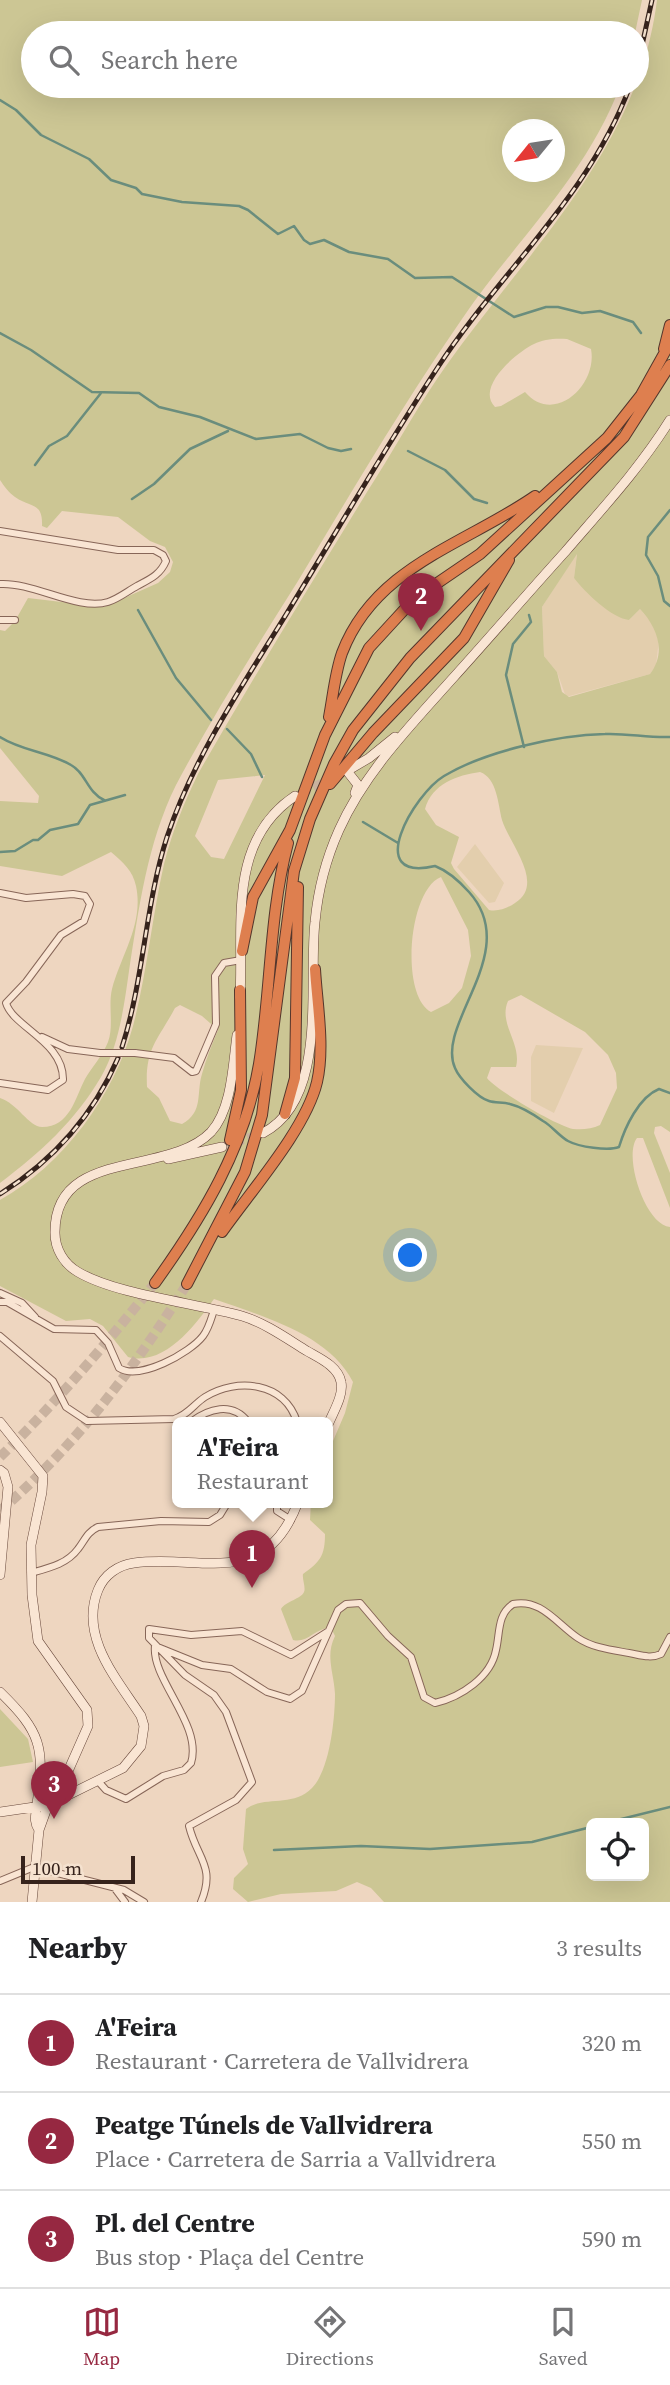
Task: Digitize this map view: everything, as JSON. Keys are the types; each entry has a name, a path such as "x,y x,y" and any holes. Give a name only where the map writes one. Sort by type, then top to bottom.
{"highway":[{"path":"242,956 253,897 295,817 326,735 358,664 401,611 428,588 480,554 624,418 667,360 670,325"},
{"path":"187,1284 245,1172 262,1115 294,872 319,796 348,739 377,699 429,637 624,437 667,360 670,343"},
{"path":"326,735 341,657 355,628 383,593 412,566 505,515 566,475"},
{"path":"319,796 373,733 464,638 517,546"},
{"path":"155,1283 224,1174 250,1104 267,1007 274,911 295,817"},
{"path":"285,1114 295,1078 297,889 310,819"},
{"path":"203,1257 294,1131 314,1093 319,1061 315,969"},
{"path":"180,1247 234,1130 241,1090 240,990"}],"main road":[{"path":"347,814 368,779 421,713 631,476 670,420"},
{"path":"263,1133 285,1114 302,1082 309,1051 318,898 329,854 358,785 347,771 384,748 421,713"},
{"path":"295,796 270,819 249,858 241,897 240,990 229,1087 212,1130 214,1143 222,1147 91,1175 71,1189 56,1219 59,1251 74,1269 90,1278 243,1316 270,1328 336,1371 342,1388 331,1417"},
{"path":"142,1162 192,1144 212,1130"},
{"path":"0,1422 43,1476 43,1492 31,1545 38,1641 87,1710 88,1727 39,1830 33,1867 32,1902"},
{"path":"0,1470 4,1473 8,1487 0,1575"},
{"path":"0,1812 51,1804 98,1781 123,1768 136,1756 143,1741 144,1726 101,1654 96,1638 94,1605 103,1579 118,1567 135,1562 208,1565 243,1560 275,1542 291,1520 296,1508"},
{"path":"0,1692 33,1726 40,1759 35,1824 39,1830"}],"street":[{"path":"0,531 118,550 155,550 163,555 166,561 161,572 148,580 110,601 96,604 18,583 0,584"},
{"path":"0,620 15,620"},
{"path":"0,893 26,898 74,894 86,896 90,904 84,921 61,935 6,1003 8,1011 40,1037 68,1049 174,1058 192,1072 196,1071 216,1024 215,975 224,963 242,956"},
{"path":"0,1083 48,1090 63,1080 63,1071 40,1037"},
{"path":"0,1293 22,1303 40,1324"},
{"path":"0,1302 6,1302 40,1324 62,1330 96,1331 108,1343 119,1368 132,1373 150,1369 202,1337 213,1310"},
{"path":"0,1336 53,1381 66,1406 88,1420 172,1418"},
{"path":"177,1417 187,1414 207,1396 238,1384 271,1391 291,1407 295,1417"},
{"path":"198,1417 208,1410 218,1408 241,1417"},
{"path":"167,1420 172,1422"},
{"path":"31,1573 61,1563 78,1549 90,1531 98,1527 162,1521 209,1522 220,1515 224,1508"},
{"path":"277,1508 277,1511 291,1520"},
{"path":"155,1646 202,1665 231,1669 267,1692 290,1699 302,1691 338,1610 346,1604 360,1603 388,1636 407,1652 424,1697 435,1703 462,1693 480,1678 496,1652 502,1617 513,1604 528,1604 546,1611 578,1638 593,1645 646,1657 661,1654 670,1637"},
{"path":"201,1902 208,1880 207,1865 192,1839 189,1826 236,1800 252,1782 226,1712 214,1695 185,1675 155,1646 149,1638 149,1629 191,1635 242,1631 290,1655 327,1632"},
{"path":"98,1781 106,1790 126,1799 163,1776 184,1770 191,1763 193,1754 184,1718 159,1667 155,1646"},
{"path":"0,1881 33,1867 114,1888 135,1895 144,1902"},
{"path":"114,1888 125,1902"}],"shaded area":[{"path":"0,0 642,0 638,21 21,21 21,98 615,98 606,119 569,179 483,290 419,383 190,759 166,807 151,853 120,1026 107,1065 91,1093 68,1122 29,1160 0,1183 0,1098 32,1123 42,1127 59,1122 70,1110 108,1042 112,989 134,926 138,900 133,876 111,852 62,876 0,866 0,801 38,803 39,796 0,748 0,630 5,631 15,621 28,598 104,607 158,583 170,572 173,562 165,547 150,541 118,517 62,511 47,528 42,526 38,509 13,495 0,480"},
{"path":"657,0 670,0 670,1132 661,1126 655,1127 654,1133 670,1173 670,1208 643,1138 637,1138 633,1147 633,1159 645,1203 652,1215 670,1227 670,1902 384,1902 371,1888 357,1882 336,1891 281,1894 248,1902 233,1889 234,1878 248,1864 243,1849 246,1809 262,1803 296,1798 312,1788 323,1769 330,1743 335,1694 331,1651 335,1636 331,1628 326,1628 303,1640 293,1640 281,1609 302,1594 303,1574 314,1566 323,1553 325,1534 310,1520 311,1508 333,1508 333,1441 345,1413 353,1382 342,1365 311,1339 273,1320 214,1299 189,1331 167,1350 155,1356 128,1357 103,1326 90,1319 66,1321 0,1286 0,1200 45,1168 65,1148 99,1103 113,1078 133,1026 164,864 179,818 198,774 437,379 571,202 601,155 629,98 649,98 649,37","holes":["567,339 591,349 588,376 572,397 560,403 549,405 536,401 525,392 501,406 495,407 490,399 490,390 501,371 518,354 534,344 545,340","577,554 574,578 579,584 614,615 629,620 640,609 655,632 659,649 650,674 569,697 562,692 557,672 544,656 542,607","480,772 486,775 496,792 502,820 523,863 527,885 524,895 515,903 496,910 489,910 454,869 451,863 459,837 436,825 425,809 433,793 447,782","265,775 224,859 211,857 195,836 218,780","441,877 468,930 471,956 462,988 449,1003 431,1012 421,1002 415,986 412,943 421,901 430,886","521,995 585,1032 608,1055 616,1073 617,1088 600,1125 583,1129 565,1126 514,1099 487,1078 491,1067 516,1067 516,1050 506,1018 506,1009 508,1001","180,1005 202,1016 218,1030 202,1074 194,1114 182,1124 170,1121 159,1098 147,1087 150,1053 175,1008"]},
{"path":"577,553 574,578 629,620 640,609 656,628 659,639 656,666 650,674 566,697 557,672 544,656 542,607"},
{"path":"475,844 504,883 495,902 489,903 457,867"},
{"path":"536,1045 583,1048 554,1113 531,1101 531,1057"},
{"path":"0,1709 28,1739 33,1762 0,1767"}],"waterway":[{"path":"0,100 16,110 41,135 89,159 111,180 136,188 142,194 182,202 239,206 278,234 294,226 310,244 324,240 349,252 388,259 415,278 452,277 514,317 546,307 582,313 600,311 633,322 641,333"},
{"path":"0,333 31,350 92,392 139,393 159,407 200,417 256,439 300,434 328,448 341,451 351,449"},
{"path":"35,465 49,446 67,436 101,393"},
{"path":"132,499 154,484 190,449 228,431"},
{"path":"408,451 445,470 474,499 487,503"},
{"path":"670,510 648,537 646,555 658,576 664,601 670,606"},
{"path":"138,610 176,678 211,720"},
{"path":"524,747 506,675 513,644 531,622 529,615"},
{"path":"227,729 251,754 262,777"},
{"path":"670,737 613,734 566,737 480,759 444,776 432,786 409,817 401,834 398,850 401,862 413,868 435,866 453,877 469,892 483,915 487,938 483,962 456,1030 452,1050 457,1072 474,1092 489,1101 510,1104 527,1111 573,1143 608,1149 619,1147 629,1122 645,1099 659,1089 670,1093"},
{"path":"0,737 76,768 98,797 104,800"},
{"path":"0,852 15,851 33,840 38,840 50,830 78,824 90,805 125,795"},
{"path":"363,822 398,843"},
{"path":"625,1818 670,1807"},
{"path":"274,1850 361,1846 430,1849 532,1842 586,1828"}],"tunnel":[{"path":"301,793 330,779"},
{"path":"222,1147 260,1134"},
{"path":"0,1457 80,1373 155,1283"},
{"path":"0,1511 79,1433 125,1376 187,1284"}],"railway":[{"path":"647,21 652,0"},
{"path":"122,1047 167,837 205,750 418,397 462,332 568,198 592,163 625,98"},
{"path":"0,1194 38,1167 70,1135 97,1099 118,1058"}],"place":[{"name":"Peatge Túnels de Vallvidrera","path":"421,631"},
{"name":"A'Feira","path":"252,1588"},
{"name":"Pl. del Centre","path":"54,1819"}]}
